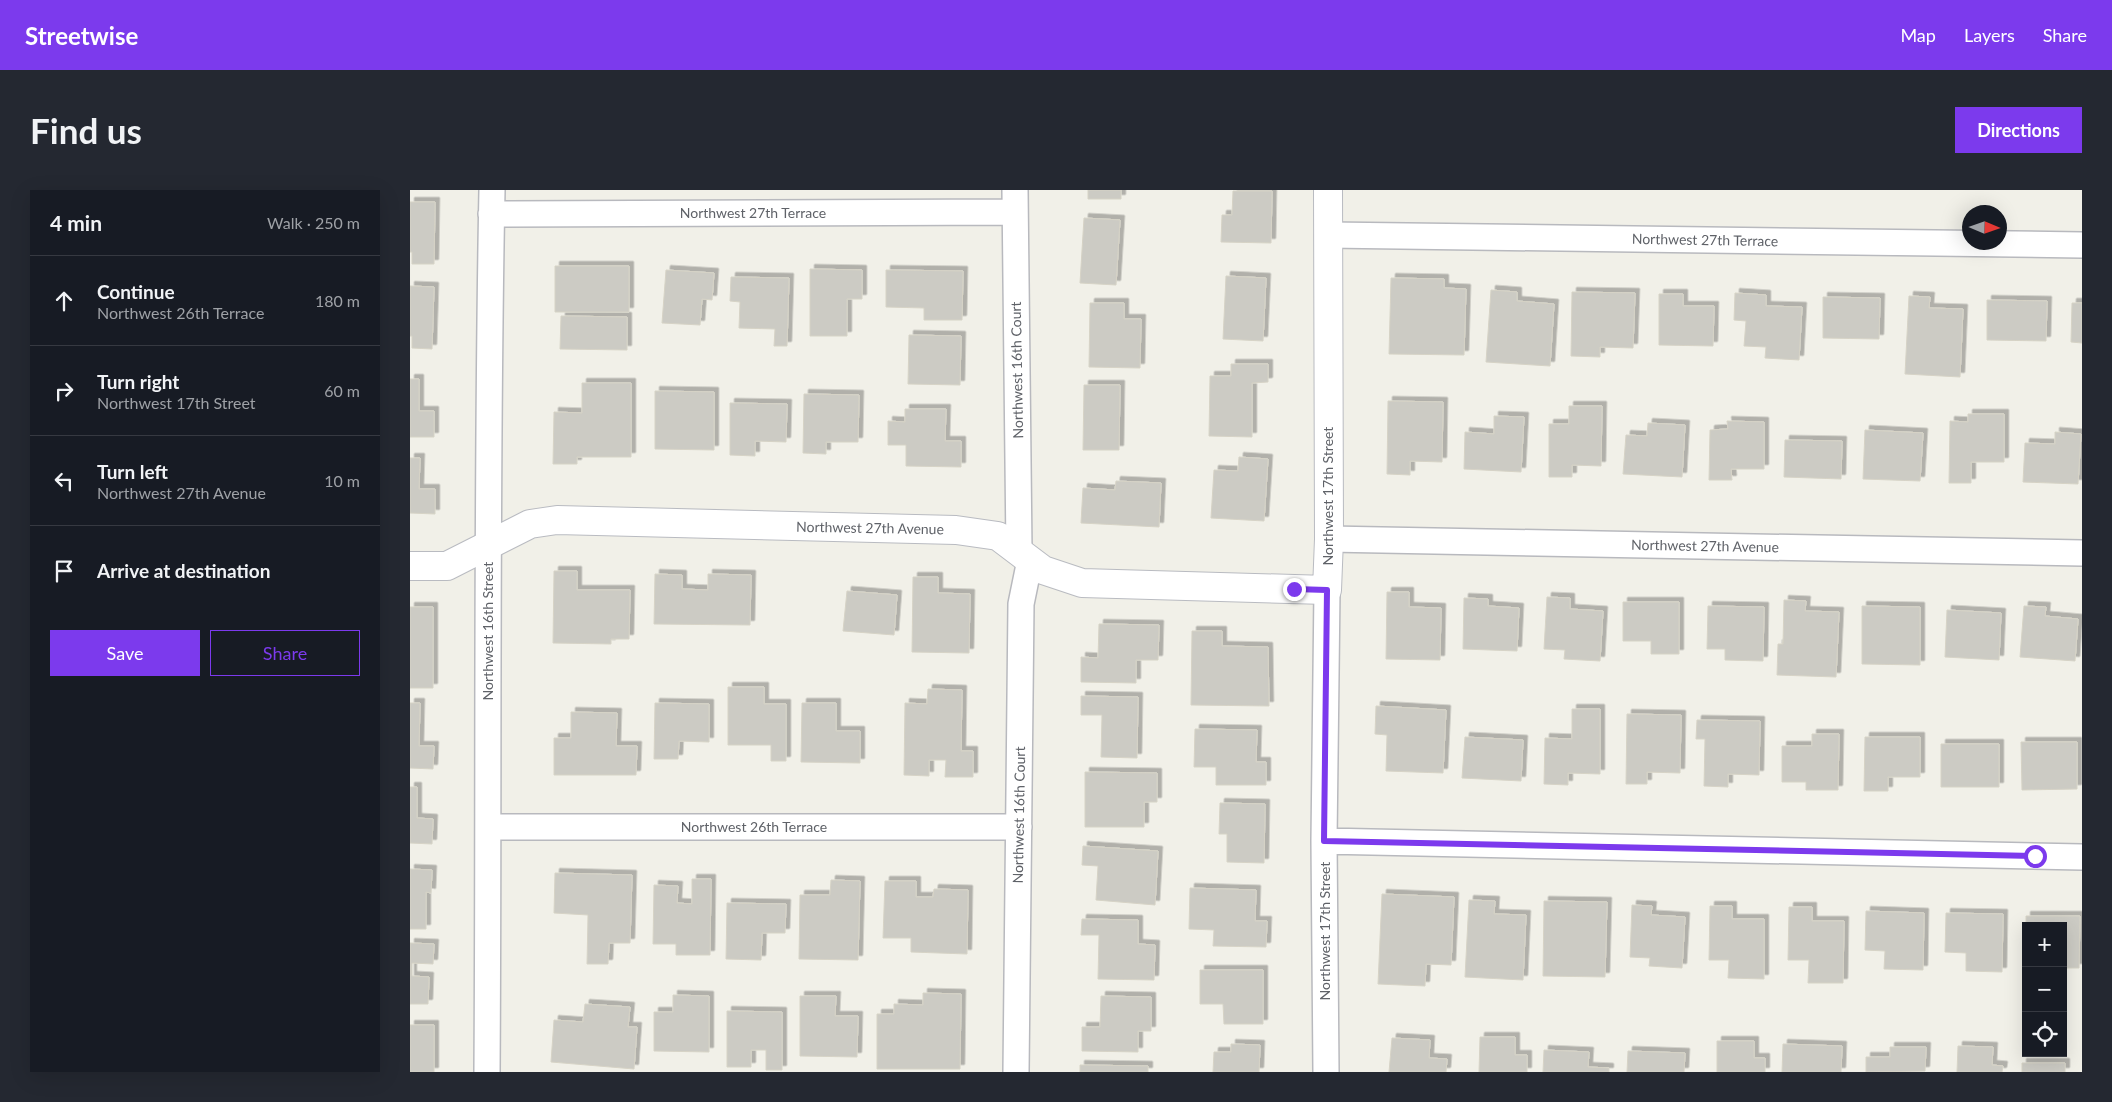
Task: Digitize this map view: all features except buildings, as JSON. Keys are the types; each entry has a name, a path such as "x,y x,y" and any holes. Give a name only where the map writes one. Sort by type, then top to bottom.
{"street":[{"name":"Northwest 17th Street","path":"1326,1072 1324,841 1329,539 1328,190"},
{"name":"Northwest 27th Terrace","path":"491,202 1015,201"},
{"name":"Northwest 16th Court","path":"1015,201 1024,555 1021,604 1016,1072"},
{"name":"Northwest 16th Street","path":"487,1072 489,827 487,547 491,202"},
{"name":"Northwest 27th Terrace","path":"1328,235 2082,245"},
{"name":"Northwest 27th Avenue","path":"410,566 447,566 530,524 557,520 956,530 998,536 1043,570 1082,583 1327,590"},
{"name":"Northwest 27th Avenue","path":"1329,539 2082,553"},
{"name":"Northwest 26th Terrace","path":"489,827 1019,827"},
{"path":"1324,841 2082,857"}],"route":[{"path":"1294,589 1327,590 1324,841 2035,856"}]}
